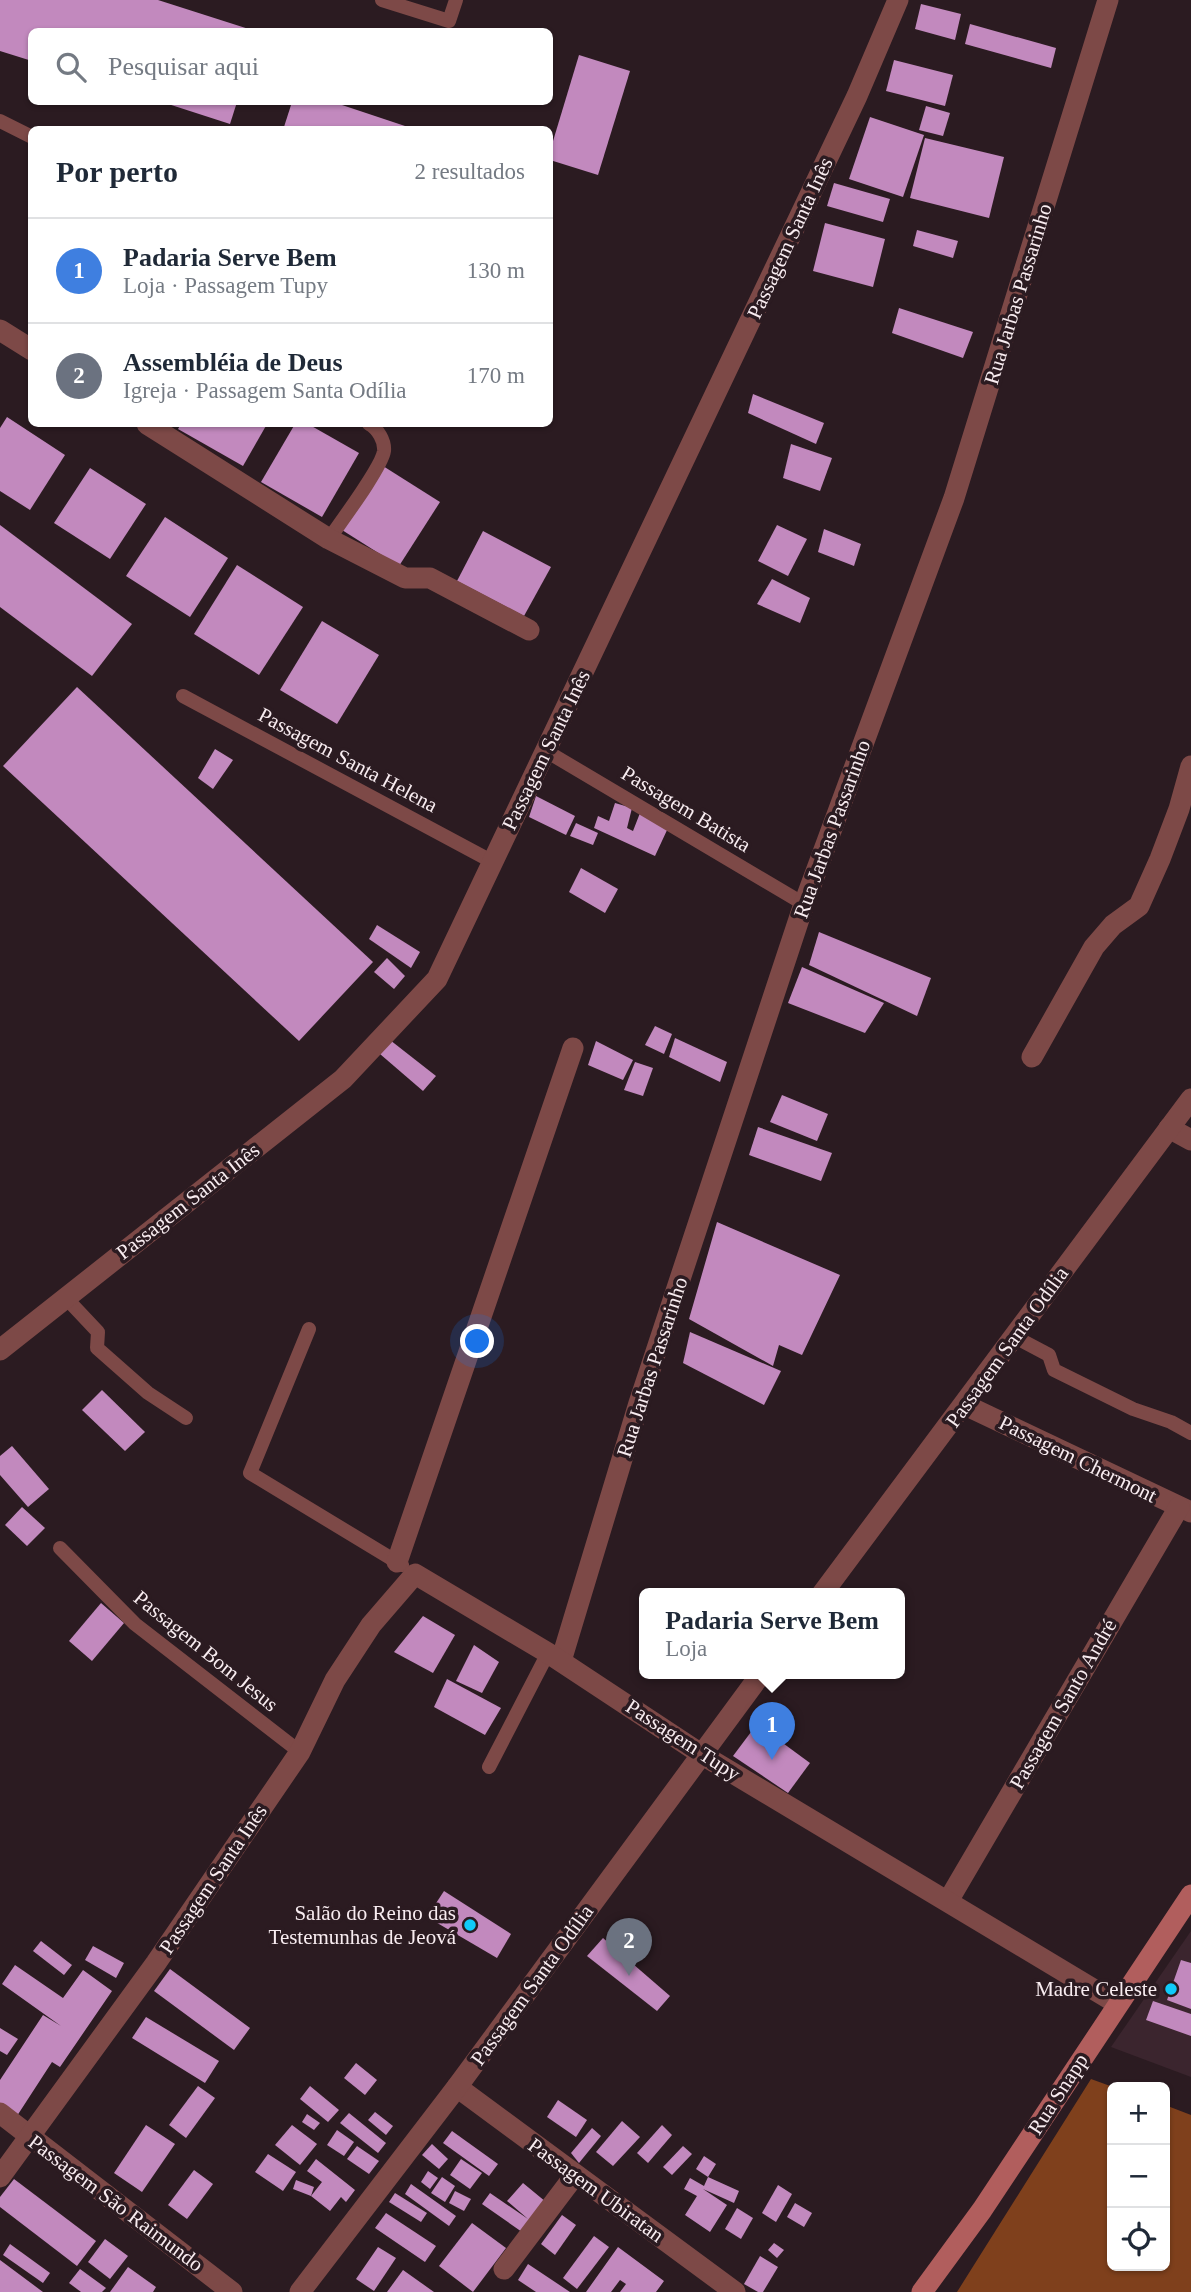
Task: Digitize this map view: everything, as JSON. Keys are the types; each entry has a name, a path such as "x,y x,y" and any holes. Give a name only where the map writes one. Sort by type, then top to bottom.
{"main road":[{"name":"Rua Snapp","path":"922,2292 982,2210 1191,1895"}],"street":[{"name":"Passagem Santa Inês","path":"0,1350 343,1079 437,979 858,96 898,0"},
{"name":"Rua Jarbas Passarinho","path":"554,1657 804,904 954,498 1108,0"},
{"path":"0,330 28,348"},
{"path":"158,427 329,539 405,578 430,578 529,630"},
{"path":"1032,1057 1094,947 1113,925 1139,905 1179,809 1191,766"},
{"path":"397,1562 573,1048"},
{"name":"Passagem Santa Odília","path":"827,1588 1191,1099"},
{"path":"1169,1128 1191,1140"},
{"name":"Passagem Chermont","path":"965,1405 1185,1510"},
{"name":"Passagem Santo André","path":"948,1901 1185,1510"},
{"name":"Passagem Santa Inês","path":"0,2177 156,1963 300,1752 335,1681 364,1636 415,1574"},
{"name":"Passagem Tupy","path":"415,1574 554,1657 701,1754 1118,2004"},
{"name":"Passagem Santa Odília","path":"300,2292 457,2087 757,1679"},
{"name":"Passagem Ubiratan","path":"457,2087 735,2292"},
{"name":"Passagem São Raimundo","path":"0,2113 232,2292"},
{"path":"504,2269 575,2175"}],"lane":[{"path":"382,0 449,21 456,0"},
{"path":"0,121 28,135"},
{"path":"329,539 384,453 383,440 372,427"},
{"name":"Passagem Santa Helena","path":"183,695 493,862"},
{"name":"Passagem Batista","path":"546,751 804,904"},
{"path":"66,1298 98,1332 97,1348 148,1393 186,1418"},
{"name":"Passagem Tupy","path":"309,1329 250,1473 415,1574"},
{"path":"1015,1336 1049,1355 1054,1370 1133,1409 1171,1422 1191,1433"},
{"name":"Passagem Bom Jesus","path":"60,1548 135,1624 300,1752"},
{"path":"489,1767 554,1657"}],"shaded area":[{"name":"Madre Celeste","path":"1191,1931 1191,2077 1111,2047"},
{"path":"1091,2079 1107,2085 1107,2271 1170,2271 1170,2107 1191,2115 1191,2292 957,2292"}],"building":[{"path":"0,0 158,0 246,28 28,28 28,60 0,51"},
{"path":"921,4 961,14 955,40 915,29"},
{"path":"970,24 1056,48 1051,68 965,44"},
{"path":"579,55 630,71 598,175 553,161 553,141"},
{"path":"894,60 953,75 945,106 886,91"},
{"path":"171,105 236,105 230,124"},
{"path":"291,105 342,105 405,126 284,126"},
{"path":"926,106 950,113 943,136 919,130"},
{"path":"870,117 924,135 903,197 849,179"},
{"path":"925,138 1004,157 989,218 910,198"},
{"path":"834,183 890,199 883,222 827,206"},
{"path":"825,223 885,239 873,287 813,271"},
{"path":"917,230 958,241 953,258 913,246"},
{"path":"899,308 973,332 963,358 892,333"},
{"path":"753,394 824,423 816,444 748,413"},
{"path":"7,417 65,455 30,510 0,491 0,428"},
{"path":"179,427 265,427 243,466 178,429"},
{"path":"293,427 313,427 359,453 322,517 261,482"},
{"path":"791,444 832,458 820,491 783,478"},
{"path":"383,466 440,502 399,566 342,530"},
{"path":"90,468 146,504 110,559 54,523"},
{"path":"165,517 228,558 190,617 126,576"},
{"path":"0,525 132,624 92,676 0,607"},
{"path":"777,525 807,539 788,576 758,561"},
{"path":"824,529 861,544 854,566 818,552"},
{"path":"483,531 551,567 524,616 457,581"},
{"path":"237,565 303,607 259,675 194,634"},
{"path":"772,579 810,598 800,623 757,604"},
{"path":"322,621 379,655 337,724 280,690"},
{"path":"77,687 373,962 299,1041 3,766"},
{"path":"215,749 233,760 213,789 198,778"},
{"path":"536,796 575,816 566,835 529,817"},
{"path":"615,803 632,808 627,828 633,831 640,813 668,828 655,856 594,828 598,816 609,821"},
{"path":"576,823 598,833 593,845 570,836"},
{"path":"581,868 618,889 605,913 569,892"},
{"path":"377,925 420,952 411,968 369,939"},
{"path":"819,932 931,978 917,1016 809,965"},
{"path":"387,958 405,976 394,989 374,972"},
{"path":"802,967 884,1003 865,1033 788,1003"},
{"path":"655,1026 672,1034 664,1054 645,1045"},
{"path":"675,1038 727,1062 720,1082 669,1057"},
{"path":"390,1040 436,1076 423,1091 380,1054"},
{"path":"596,1041 633,1060 623,1080 588,1065"},
{"path":"635,1062 653,1068 643,1096 624,1090"},
{"path":"782,1095 828,1114 817,1141 770,1122"},
{"path":"758,1127 832,1153 821,1181 749,1155"},
{"path":"717,1222 840,1275 802,1355 779,1345 773,1366 689,1319"},
{"path":"690,1332 781,1371 764,1405 683,1363"},
{"path":"102,1390 145,1432 125,1451 82,1410"},
{"path":"12,1446 49,1489 28,1507 0,1475 0,1456"},
{"path":"22,1507 45,1528 27,1546 5,1525"},
{"path":"101,1603 124,1623 92,1661 69,1641"},
{"path":"423,1616 455,1635 433,1673 394,1652"},
{"path":"474,1645 499,1662 482,1693 456,1681"},
{"path":"447,1679 501,1708 485,1735 434,1707"},
{"path":"757,1724 810,1763 788,1793 733,1756"},
{"name":"Salão do Reino das Testemunhas de Jeová","path":"444,1891 511,1934 497,1958 427,1917"},
{"path":"603,1938 670,1996 657,2011 587,1956"},
{"path":"41,1941 72,1965 64,1975 33,1951"},
{"path":"93,1946 124,1963 116,1978 85,1960"},
{"path":"1181,1960 1191,1963 1191,2009 1167,2000"},
{"path":"15,1965 63,1998 83,1970 112,1991 60,2067 52,2062 15,2119 0,2110 0,2080 43,2015 61,2026 2,1984"},
{"path":"170,1969 250,2028 234,2050 154,1991"},
{"path":"1153,2001 1191,2014 1191,2036 1146,2020"},
{"path":"146,2017 219,2061 205,2083 132,2038"},
{"path":"0,2028 18,2039 7,2055 0,2051"},
{"path":"356,2063 377,2080 365,2095 344,2078"},
{"path":"198,2086 215,2098 186,2138 169,2125"},
{"path":"310,2086 339,2110 328,2122 300,2099"},
{"path":"558,2100 587,2120 576,2137 547,2117"},
{"path":"375,2112 393,2126 386,2135 368,2120"},
{"path":"349,2113 386,2143 378,2153 340,2123"},
{"path":"307,2114 320,2123 314,2130 302,2122"},
{"path":"622,2121 640,2137 613,2166 596,2152"},
{"path":"146,2125 175,2144 142,2192 114,2173"},
{"path":"292,2125 317,2144 300,2165 275,2145"},
{"path":"662,2125 672,2135 648,2163 637,2153"},
{"path":"592,2128 601,2136 579,2163 571,2153"},
{"path":"337,2130 354,2142 344,2156 327,2145"},
{"path":"452,2131 498,2164 489,2176 443,2143"},
{"path":"432,2144 448,2159 439,2169 422,2155"},
{"path":"357,2146 379,2161 369,2174 347,2159"},
{"path":"683,2146 692,2154 672,2175 663,2167"},
{"path":"268,2154 296,2172 283,2191 255,2172"},
{"path":"704,2156 716,2164 708,2177 696,2169"},
{"path":"316,2159 355,2190 346,2202 341,2197 330,2211 311,2196 322,2182 307,2171"},
{"path":"461,2159 482,2173 470,2189 450,2175"},
{"path":"194,2170 213,2184 187,2219 168,2205"},
{"path":"428,2171 438,2178 430,2189 421,2182"},
{"path":"442,2177 455,2186 445,2202 431,2193"},
{"path":"708,2177 739,2191 734,2203 703,2189 727,2205 710,2232 685,2215 697,2196 684,2189 690,2178 704,2186"},
{"path":"14,2179 96,2241 77,2266 0,2207 0,2197"},
{"path":"296,2180 314,2187 311,2196 293,2189"},
{"path":"523,2183 546,2202 522,2232 482,2204 490,2193 528,2219 507,2201"},
{"path":"411,2184 456,2216 449,2226 405,2194"},
{"path":"778,2185 792,2194 776,2222 762,2213"},
{"path":"455,2191 471,2199 464,2211 449,2203"},
{"path":"395,2193 427,2213 421,2222 389,2202"},
{"path":"795,2203 812,2213 804,2227 787,2217"},
{"path":"737,2208 753,2218 741,2239 725,2229"},
{"path":"386,2213 436,2246 425,2262 375,2228"},
{"path":"562,2215 576,2225 555,2255 541,2244"},
{"path":"472,2223 506,2248 473,2292 439,2266"},
{"path":"594,2236 609,2247 577,2289 563,2278"},
{"path":"105,2239 128,2256 110,2279 88,2262"},
{"path":"774,2243 784,2250 777,2258 768,2250"},
{"path":"10,2244 50,2273 43,2283 3,2255"},
{"path":"378,2247 396,2258 374,2291 356,2279"},
{"path":"618,2247 664,2281 656,2292 620,2292 626,2284 620,2280 611,2292 586,2292"},
{"path":"760,2256 778,2267 763,2292 744,2284"},
{"path":"0,2260 43,2292 0,2292"},
{"path":"528,2264 570,2292 536,2292 518,2280"},
{"path":"128,2267 156,2287 153,2292 110,2292"},
{"path":"80,2269 106,2288 102,2292 81,2292 69,2283"},
{"path":"403,2270 434,2292 387,2292"}],"place":[{"name":"Padaria Serve Bem","path":"772,1760"},
{"name":"Salão do Reino das Testemunhas de Jeová","path":"470,1925"},
{"name":"Assembléia de Deus","path":"629,1976"},
{"name":"Madre Celeste","path":"1171,1989"}]}
